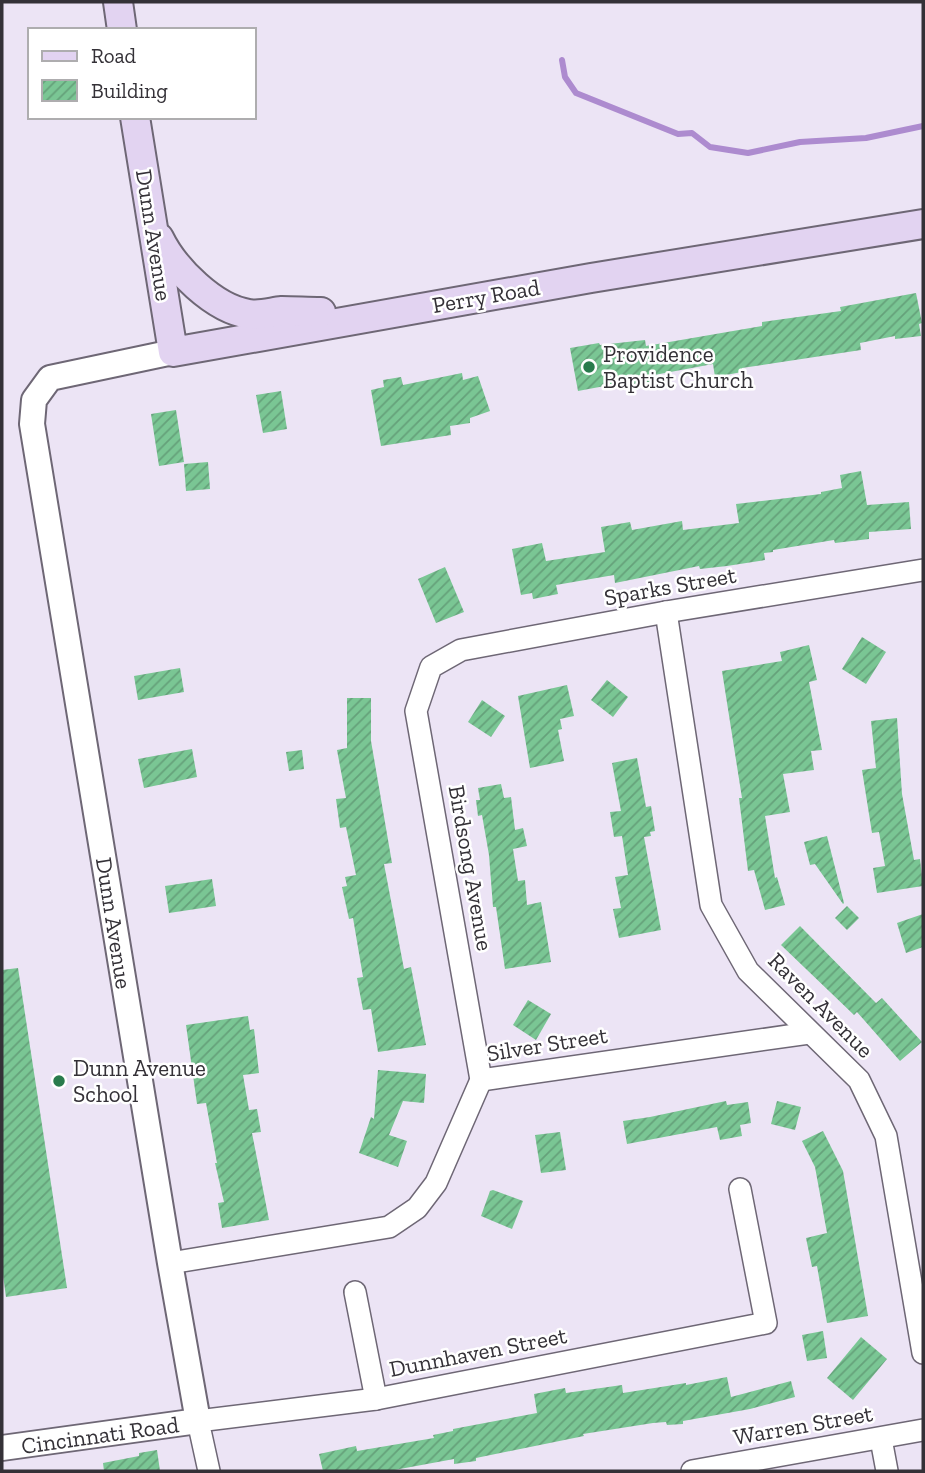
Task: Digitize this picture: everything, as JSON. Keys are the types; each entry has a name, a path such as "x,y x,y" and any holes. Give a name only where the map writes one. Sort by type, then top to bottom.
{"main road":[{"path":"118,2 122,28"},
{"name":"Dunn Avenue","path":"135,119 173,352"},
{"name":"Perry Road","path":"173,352 382,314 923,224"},
{"path":"153,226 167,254 184,274 214,300 249,314 382,314"}],"street":[{"name":"Perry Road","path":"50,378 173,352"},
{"name":"Dunn Avenue","path":"50,378 34,400 32,424 170,1264 209,1471"},
{"name":"Sparks Street","path":"431,667 461,650 666,612 923,570"},
{"name":"Raven Avenue","path":"666,612 711,905 747,971 859,1080 886,1136 923,1353"},
{"name":"Birdsong Avenue","path":"431,667 416,711 481,1080"},
{"name":"Silver Street","path":"170,1264 389,1227 417,1208 436,1183 481,1080 809,1032"},
{"name":"Dunnhaven Street","path":"198,1421 376,1399 766,1323 740,1189"},
{"path":"355,1292 376,1399"},
{"name":"Cincinnati Road","path":"2,1448 198,1421"},
{"name":"Warren Street","path":"692,1471 923,1430"},
{"path":"881,1439 887,1471"}],"building":[{"path":"916,293 922,323 919,324 921,336 895,339 895,336 860,343 861,350 742,368 742,372 715,377 713,364 649,376 650,382 626,385 626,382 578,391 570,348 645,340 646,346 762,326 762,322 841,311 840,307"},
{"path":"462,373 463,380 478,376 490,411 470,418 470,423 450,426 451,435 381,446 371,390 384,387 383,380 401,377 403,385"},
{"path":"281,391 287,429 263,433 256,395"},
{"path":"176,410 184,462 159,466 151,414"},
{"path":"208,462 210,489 186,491 184,464"},
{"path":"861,471 867,505 909,502 911,529 869,532 869,539 835,543 834,540 773,550 764,553 765,560 700,569 699,566 615,583 614,575 556,585 558,594 533,599 532,593 521,595 512,549 542,543 546,561 605,552 601,527 630,522 632,530 682,521 683,530 739,523 736,504 821,494 842,488 840,475"},
{"path":"445,567 464,612 436,623 418,579"},
{"path":"862,637 886,652 866,684 842,669"},
{"path":"809,645 817,680 809,682 822,750 811,751 814,770 783,774 790,812 765,816 775,878 777,877 785,905 765,910 754,870 748,871 739,798 742,798 722,671 782,661 780,652"},
{"path":"180,668 184,692 138,700 134,676"},
{"path":"607,680 628,697 613,717 591,700"},
{"path":"567,685 574,716 560,719 562,729 558,730 564,761 530,768 518,696"},
{"path":"347,698 371,698 371,741 392,863 384,864 404,969 411,967 426,1045 378,1052 371,1009 363,1010 357,978 363,977 353,918 349,919 342,887 347,886 345,877 356,875 346,827 340,828 336,799 346,798 337,750 347,748"},
{"path":"482,700 505,716 491,737 468,722"},
{"path":"897,718 902,794 914,860 920,859 923,886 877,893 873,868 885,866 879,832 872,833 862,770 876,768 871,721"},
{"path":"192,749 197,777 144,788 138,759"},
{"path":"302,750 304,769 289,771 286,752"},
{"path":"637,758 646,807 651,806 655,831 650,832 651,836 644,837 661,930 619,938 613,909 621,908 615,877 628,875 622,836 614,837 610,812 621,811 612,763"},
{"path":"501,784 504,798 511,797 515,830 523,828 527,846 513,849 518,881 525,880 527,905 541,902 551,962 505,969 496,907 493,907 489,855 482,815 478,816 476,800 480,800 478,788"},
{"path":"827,836 843,904 815,864 810,865 804,842"},
{"path":"212,879 216,906 169,913 165,886"},
{"path":"847,906 859,918 847,930 835,918"},
{"path":"923,914 923,947 906,953 897,923"},
{"path":"800,926 876,1003 882,998 922,1042 900,1061 857,1012 854,1015 781,945"},
{"path":"18,968 67,1288 6,1297 2,1268 2,970"},
{"path":"528,1000 551,1014 536,1040 513,1025"},
{"path":"248,1016 250,1030 254,1029 259,1073 243,1075 249,1110 257,1109 261,1132 252,1133 269,1220 222,1228 218,1203 224,1202 206,1103 197,1104 186,1025"},
{"path":"378,1070 426,1074 424,1103 403,1101 389,1135 407,1141 398,1167 359,1153 371,1117 374,1119"},
{"path":"726,1101 727,1105 748,1102 751,1123 740,1125 742,1136 720,1140 717,1127 627,1144 623,1121"},
{"path":"777,1101 801,1107 795,1130 771,1124"},
{"path":"823,1131 843,1171 868,1316 827,1323 817,1266 812,1267 806,1238 827,1233 815,1167 802,1141"},
{"path":"560,1132 566,1170 541,1173 535,1135"},
{"path":"490,1191 523,1201 512,1229 481,1216"},
{"path":"823,1331 827,1358 807,1361 802,1335"},
{"path":"861,1337 887,1359 853,1400 827,1378"},
{"path":"727,1377 731,1397 791,1381 795,1397 750,1409 683,1421 683,1424 653,1423 583,1434 584,1436 454,1464 454,1459 389,1471 323,1471 319,1454 356,1446 357,1451 434,1438 433,1435 453,1429 537,1413 534,1394 565,1388 566,1393 622,1385 623,1393"},
{"path":"157,1450 160,1471 104,1471 103,1463"}],"waterway":[{"path":"562,60 565,77 576,93 678,134 692,133 710,147 748,153 800,142 866,138 923,126"}],"place":[{"name":"Providence Baptist Church","path":"589,367"},
{"name":"Dunn Avenue School","path":"59,1081"}]}
